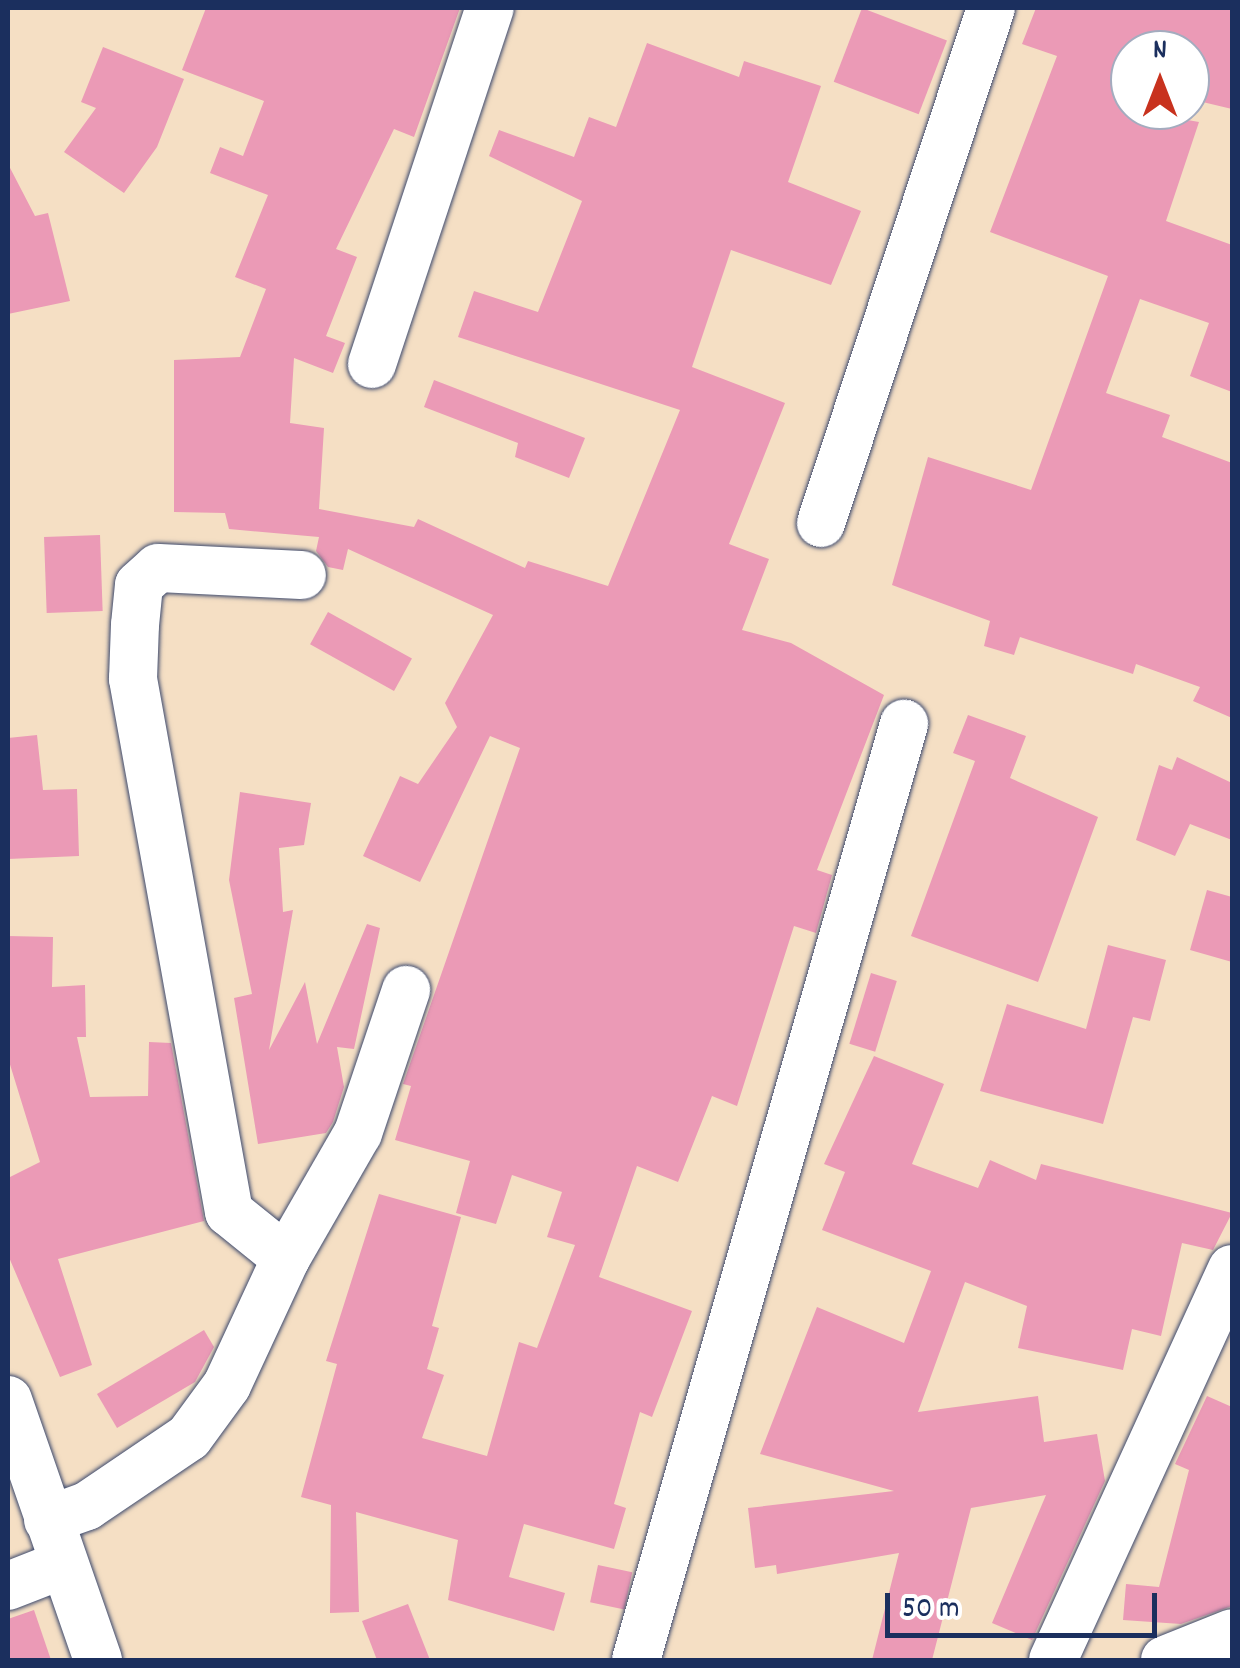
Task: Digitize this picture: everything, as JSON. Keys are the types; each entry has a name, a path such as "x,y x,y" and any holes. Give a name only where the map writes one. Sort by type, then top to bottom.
{"street":[{"path":"372,364 490,8"},
{"path":"821,523 991,8"},
{"path":"286,1258 229,1212 133,679 139,584 158,568 302,575"},
{"path":"636,1660 904,724"},
{"path":"8,1586 102,1497 189,1438 227,1385 286,1258 358,1133 406,990"},
{"path":"1053,1660 1232,1269"},
{"path":"8,1400 98,1660"},
{"path":"1165,1660 1232,1633"}],"building":[{"path":"206,8 460,8 414,137 394,129 336,249 357,257 326,336 345,343 333,373 294,358 290,423 324,428 319,509 414,527 418,519 525,568 528,561 608,586 680,410 458,337 474,291 538,312 582,201 489,156 499,130 574,157 589,117 616,127 647,43 739,77 744,61 821,86 788,182 861,211 831,285 731,250 692,367 785,403 729,544 769,559 742,630 791,643 884,695 817,870 832,875 816,933 794,926 737,1106 712,1096 678,1182 637,1166 599,1277 692,1311 652,1417 640,1412 614,1504 626,1508 614,1549 524,1524 509,1577 565,1593 554,1631 448,1600 458,1540 356,1512 359,1612 330,1613 331,1505 301,1497 337,1364 326,1361 379,1194 461,1217 432,1326 439,1328 427,1369 444,1375 422,1438 487,1456 519,1342 537,1348 575,1245 547,1237 562,1192 512,1175 496,1224 456,1213 470,1161 395,1140 411,1086 403,1084 520,748 490,736 420,882 363,856 400,776 418,784 457,727 445,703 493,615 348,549 343,570 328,567 316,551 319,537 229,529 225,513 174,512 174,360 240,357 266,289 235,277 268,195 210,173 220,147 243,156 264,101 182,70"},
{"path":"862,8 947,41 919,114 834,82"},
{"path":"1036,8 1232,8 1232,109 1210,104 1210,30 1110,30 1110,130 1196,130 1166,221 1232,245 1232,392 1190,376 1209,323 1140,299 1106,393 1170,415 1162,437 1232,463 1232,718 1193,701 1200,687 1136,664 1133,674 1020,637 1014,655 984,646 990,621 892,585 928,457 1031,490 1108,276 990,232 1057,56 1022,44"},
{"path":"103,47 184,79 157,147 124,193 64,152 96,108 81,102"},
{"path":"8,164 35,216 48,213 70,301 8,314"},
{"path":"434,380 585,438 569,478 515,457 518,443 424,407"},
{"path":"100,535 103,611 47,613 44,537"},
{"path":"328,612 412,659 394,691 310,644"},
{"path":"968,715 1026,736 1010,778 1098,817 1038,982 911,936 975,761 953,753"},
{"path":"37,735 43,790 77,789 79,856 8,859 8,738"},
{"path":"1177,757 1232,783 1232,840 1190,824 1175,856 1136,840 1159,765 1172,770"},
{"path":"240,792 311,803 304,845 279,848 283,912 293,910 269,1050 305,982 317,1044 367,924 380,928 354,1049 337,1047 344,1087 333,1122 326,1133 258,1144 234,998 252,994 229,880"},
{"path":"1207,890 1232,897 1232,962 1190,950"},
{"path":"8,936 53,937 52,987 85,985 86,1037 77,1037 90,1097 148,1096 149,1042 171,1043 204,1221 58,1259 92,1365 60,1377 8,1255 8,1178 40,1162 8,1058"},
{"path":"1108,945 1166,960 1150,1021 1133,1017 1103,1124 980,1091 1007,1004 1086,1029"},
{"path":"871,973 897,981 875,1052 849,1044"},
{"path":"874,1056 944,1084 912,1164 978,1188 990,1160 1036,1180 1041,1164 1232,1213 1213,1250 1182,1243 1161,1336 1132,1329 1123,1370 1018,1348 1027,1306 965,1282 918,1412 1038,1396 1044,1442 1097,1434 1105,1481 1032,1640 992,1623 1046,1495 971,1508 932,1660 872,1660 899,1553 777,1574 776,1565 755,1568 748,1508 894,1491 760,1454 817,1307 904,1343 931,1271 822,1230 845,1172 824,1164"},
{"path":"204,1330 214,1347 195,1382 117,1428 97,1394"},
{"path":"1207,1396 1232,1407 1232,1606 1181,1624 1123,1620 1126,1584 1159,1587 1189,1470 1175,1464"},
{"path":"598,1565 632,1572 624,1609 590,1602"},
{"path":"408,1604 430,1660 377,1660 362,1621"},
{"path":"34,1610 51,1660 8,1660 8,1619"}]}
